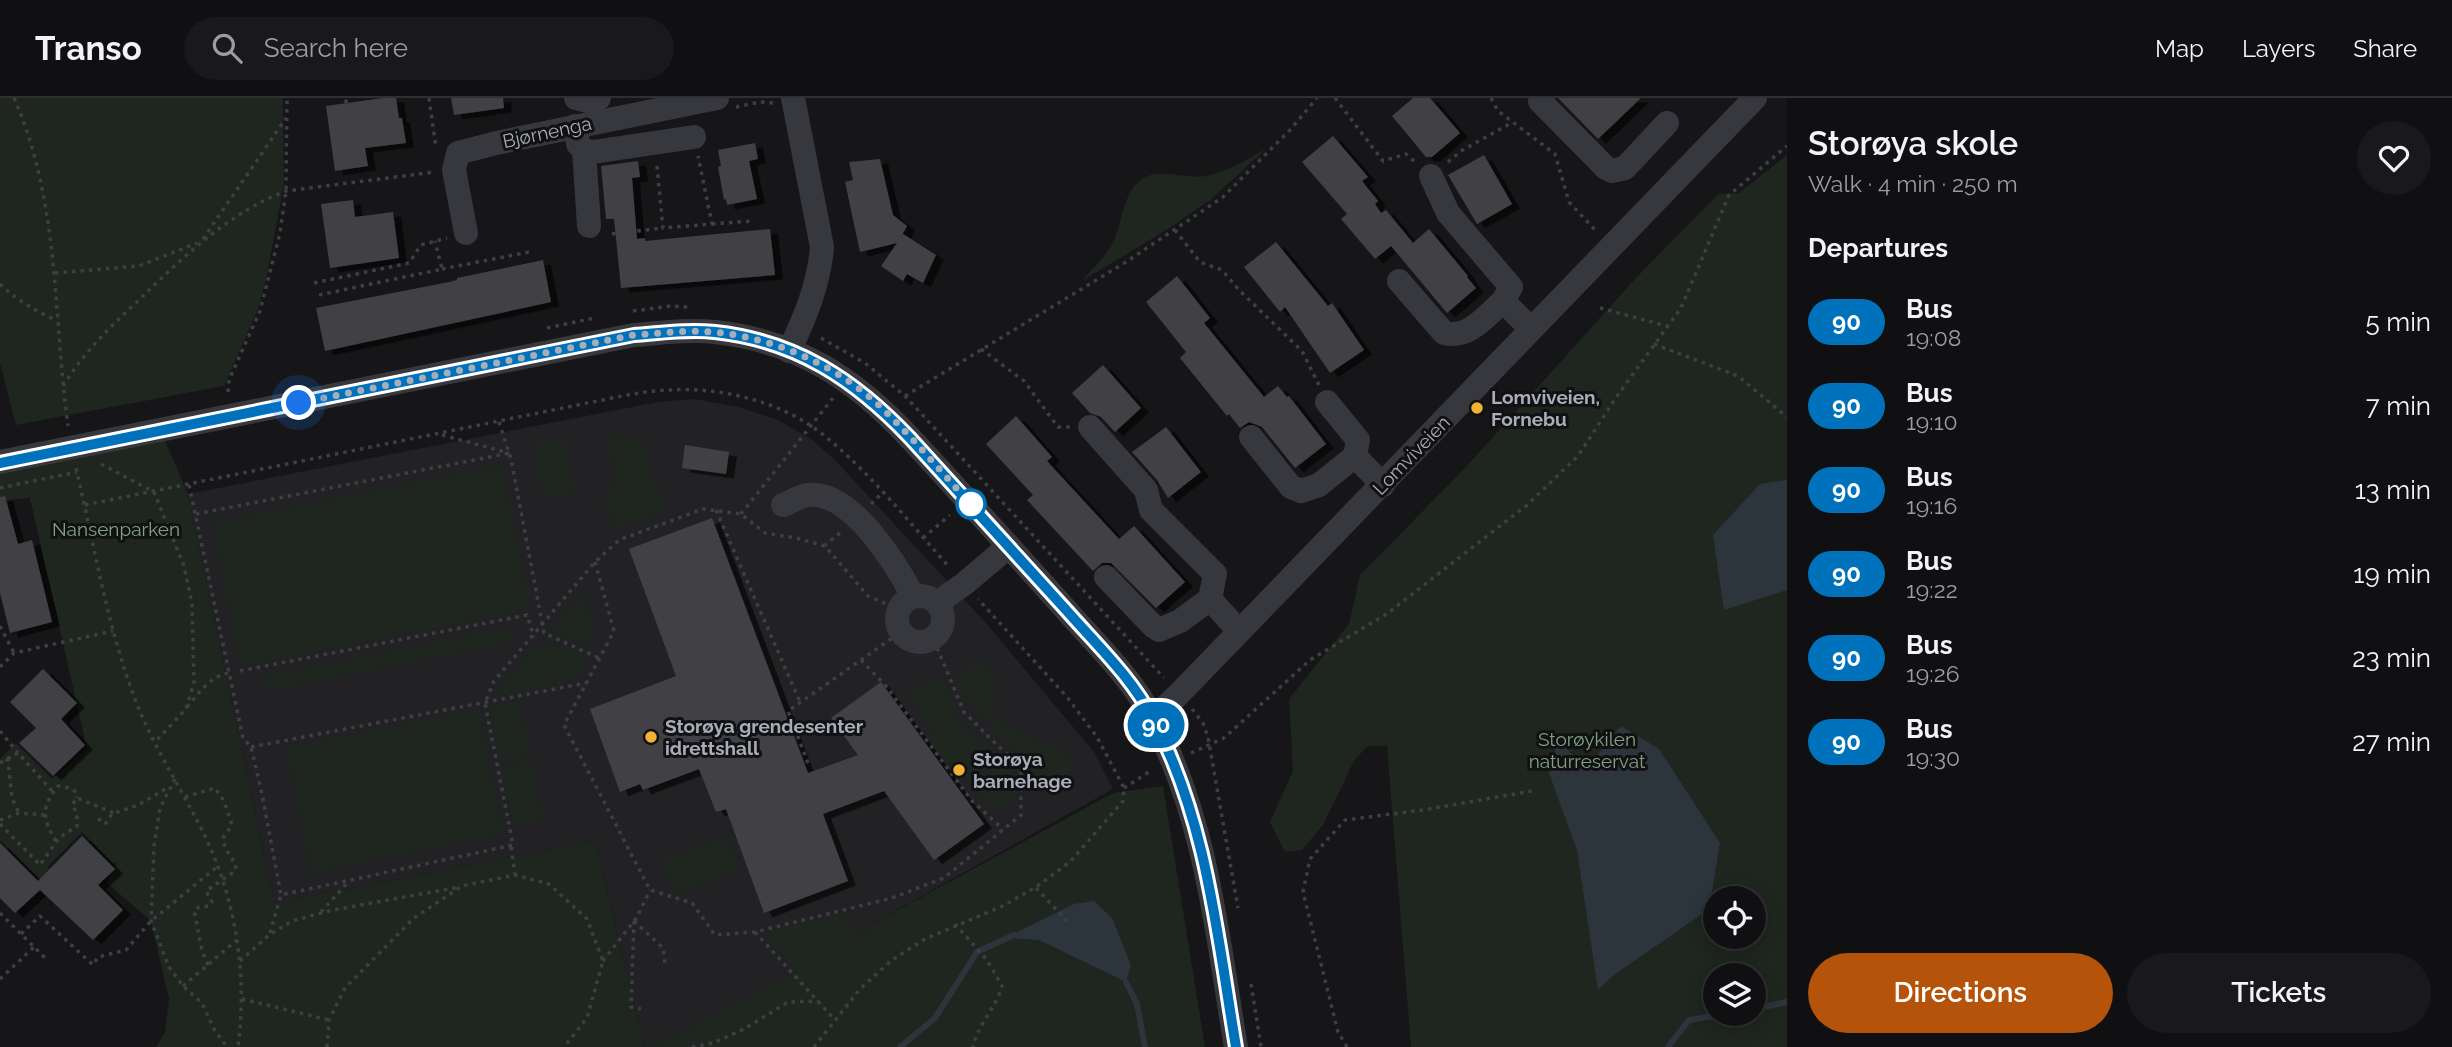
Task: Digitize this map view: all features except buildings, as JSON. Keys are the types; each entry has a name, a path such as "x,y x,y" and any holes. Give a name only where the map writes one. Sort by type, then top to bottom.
{"street":[{"path":"576,98 587,101 598,98"},
{"name":"Lomviveien","path":"1152,716 1178,695 1383,485 1755,98"},
{"path":"1540,101 1612,172 1625,168 1667,123"},
{"name":"Bjørnenga","path":"456,162 575,126 667,103 725,103"},
{"path":"786,103 822,247 818,276 789,351"},
{"path":"575,126 578,144 583,150 589,226"},
{"path":"583,150 593,152 694,137"},
{"path":"456,162 466,233"},
{"path":"1399,281 1444,333 1452,335 1469,331 1503,301 1511,287 1448,213 1431,176"},
{"path":"1503,301 1531,329"},
{"path":"0,463 74,460 634,335 676,331 714,332 750,338 825,366 881,407 1120,670 1152,716 1181,780 1196,825 1205,863 1236,1047"},
{"path":"1251,437 1292,487 1301,491 1319,485 1355,456 1358,440 1327,402"},
{"path":"1090,427 1146,490 1151,510 1215,574 1210,599 1181,621 1160,630 1153,626 1106,576"},
{"path":"1355,456 1383,485"},
{"path":"783,505 808,495 830,498 858,518 898,567 904,612 914,641 923,642 940,631 942,611 937,603 926,596 904,612"},
{"path":"937,603 1009,546"},
{"path":"1210,599 1240,631"}],"path":[{"path":"14,98 44,194 53,249 62,386 97,570 134,695 222,878 240,961 242,999 237,1047"},
{"path":"229,392 229,380 260,311 269,278 286,191 287,98"},
{"path":"429,98 438,154 456,162"},
{"path":"1335,98 1383,161 1406,153 1431,176 1461,151 1513,122"},
{"path":"905,396 1175,230 1223,197 1290,130 1315,99"},
{"path":"1494,99 1499,111 1555,154 1569,202 1597,232"},
{"path":"725,103 786,103"},
{"path":"54,273 139,266 201,242 287,117"},
{"path":"694,137 712,224"},
{"path":"654,143 663,228"},
{"path":"1182,757 1224,738 1310,660 1388,613 1527,505 1578,456 1681,308 1729,195 1787,146"},
{"path":"62,386 110,327 201,242 268,198 286,191 456,162"},
{"path":"612,234 752,221"},
{"path":"1175,230 1200,262 1222,270 1302,351 1327,402"},
{"path":"314,283 409,263 421,245 466,233"},
{"path":"435,241 442,269"},
{"path":"319,295 529,252"},
{"path":"0,284 37,312 56,320"},
{"path":"631,311 671,306 692,307"},
{"path":"1600,308 1667,326"},
{"path":"536,330 597,318"},
{"path":"800,328 837,345 905,396 1165,679 1173,670"},
{"path":"1654,344 1738,376 1787,417"},
{"path":"981,349 1024,382 1058,427 1090,427"},
{"path":"85,505 627,396 670,390 713,391 750,399 810,426 852,461 1068,696 1097,737 1125,788 1122,801 1070,862 1003,906 955,924 892,960 860,989 814,1047"},
{"path":"499,422 510,453 544,633 599,659"},
{"path":"741,514 810,426"},
{"path":"440,434 510,453"},
{"path":"196,514 510,453"},
{"path":"0,488 74,460 153,492 184,566 192,604 194,683 186,709"},
{"path":"189,485 243,738 251,747 281,895 270,935"},
{"path":"515,875 513,845 485,703 494,681 595,562 619,540 703,509 741,514 765,533 825,546 868,596 904,612 861,660 788,711 808,764"},
{"path":"716,510 800,702"},
{"path":"923,538 951,514"},
{"path":"595,562 614,631 564,725 650,890 692,903 715,935 755,932 892,898 944,878 1021,815 1021,766 964,712 933,638"},
{"path":"240,671 527,615 534,636"},
{"path":"0,626 14,653"},
{"path":"0,667 14,653 113,631"},
{"path":"861,660 886,686 972,801 1003,830"},
{"path":"155,742 205,686 222,674 229,673"},
{"path":"251,747 586,683"},
{"path":"1186,702 1203,723 1210,746 1239,916"},
{"path":"0,731 53,792"},
{"path":"0,763 18,753"},
{"path":"6,759 12,798 19,813"},
{"path":"1125,788 1155,769"},
{"path":"175,779 160,808 154,846 150,921 169,967 183,986 202,1003 226,1047"},
{"path":"45,815 19,813 0,822 40,865 56,841 77,826 77,813 72,805 77,799 76,792 70,788 58,786 53,792 45,815 45,824 56,841"},
{"path":"99,818 100,822 106,824 114,813 138,805 171,786"},
{"path":"184,797 215,788 225,801 232,825 223,838 225,848 236,865 234,871 206,891 212,902 209,906 199,907 194,911 201,936 200,950 208,965"},
{"path":"1347,1047 1338,1032 1303,892 1310,859 1345,820 1532,791"},
{"path":"77,799 114,813"},
{"path":"281,895 511,846"},
{"path":"21,934 40,916 93,965 99,957 126,950 150,921 218,866"},
{"path":"240,961 270,935 292,921 515,875 549,884 587,919 603,961"},
{"path":"320,914 349,881"},
{"path":"327,1047 329,1020 345,988 414,918 462,886"},
{"path":"1035,887 1068,922"},
{"path":"564,1047 587,1018 603,961 634,921 650,890"},
{"path":"0,913 45,958"},
{"path":"634,921 663,948 665,963"},
{"path":"634,921 631,1007 641,1009"},
{"path":"955,924 987,960 1002,986 998,999 976,1033 973,1047"},
{"path":"755,932 834,1019"},
{"path":"183,986 237,940"},
{"path":"0,979 34,947"},
{"path":"1250,982 1261,1047"},
{"path":"242,999 329,1020"},
{"path":"692,1047 713,1043 744,1029 788,1002 818,1001"}],"shaded area":[{"path":"694,399 738,407 778,420 811,439 834,459 985,622 1094,752 1113,789 870,925 858,937 798,971 648,1047 644,1047 595,841 274,903 188,494 658,402"},
{"path":"1787,480 1787,590 1724,610 1713,535 1760,484"},
{"path":"1621,726 1659,749 1720,843 1713,886 1703,886 1703,913 1614,975 1598,990 1577,850 1549,773 1558,741 1587,768"},
{"path":"1094,901 1112,918 1131,965 1126,982 1039,940 1013,938 1015,933 1074,904"}],"green space":[{"path":"0,98 283,98 284,184 267,275 258,309 224,386 16,425 0,363"},
{"path":"1266,149 1210,200 1082,281 1110,248 1130,193 1142,179 1157,174 1198,177 1214,174"},
{"name":"Storøykilen naturreservat","path":"1787,155 1787,1047 1411,1047 1387,746 1368,746 1355,759 1323,825 1302,850 1285,852 1270,822 1293,771 1289,699 1349,624 1360,575 1465,468 1635,279 1718,194 1739,193"},
{"path":"614,434 642,438 651,461 650,472 666,510 616,528 606,501 615,477 608,442"},
{"path":"565,437 575,492 543,498 532,444"},
{"name":"Nansenparken","path":"165,441 188,494 274,903 595,841 644,1047 156,1047 165,1032 169,999 151,921 107,883 118,861 114,864 82,832 48,866 53,876 44,884 0,840 0,759 16,743 52,779 87,749 30,498 0,501 0,474"},
{"path":"502,465 530,609 240,666 212,523"},
{"path":"582,593 591,619 590,647 557,634 552,626"},
{"path":"510,627 513,642 268,691 265,676"},
{"path":"544,642 586,656 585,664 576,677 569,682 509,695 499,694 498,690 533,648"},
{"path":"981,659 995,684 991,713 1026,735 1036,748 1044,745 1062,748 1071,764 1066,779 1059,786 1033,790 1029,766 1018,750 994,736 988,721 978,709 966,702 956,676"},
{"path":"934,680 944,682 961,722 1003,759 1016,780 1017,791 1011,801 993,814 959,766 951,768 928,738 935,735 904,691"},
{"path":"520,702 530,756 499,762 489,708"},
{"path":"478,709 504,834 311,873 286,748"},
{"path":"531,760 543,819 513,825 501,766"},
{"path":"1163,786 1205,1047 648,1047 798,971 768,940 769,930 845,914 859,937 870,925 1113,793"},
{"path":"727,836 739,870 674,895 661,861"}],"waterway":[{"path":"900,1047 935,1018 977,952 1014,935"},
{"path":"1126,982 1137,1004 1145,1047"},
{"path":"1766,1006 1787,1002"},
{"path":"1668,1047 1689,1020 1703,1018"}],"bus line":[{"name":"90","path":"0,463 634,335 676,331 714,332 750,338 786,349 825,366 881,407 910,438 1120,670 1152,716 1173,761 1196,825 1205,863 1236,1047"}],"place":[{"name":"Lomviveien, Fornebu","path":"1477,408"},
{"name":"Storøya grendesenter idrettshall","path":"651,737"},
{"name":"Storøya barnehage","path":"959,770"}],"route":[{"path":"299,403 634,335 676,331 714,332 750,338 786,349 825,366 881,407 976,510 971,504"}]}
